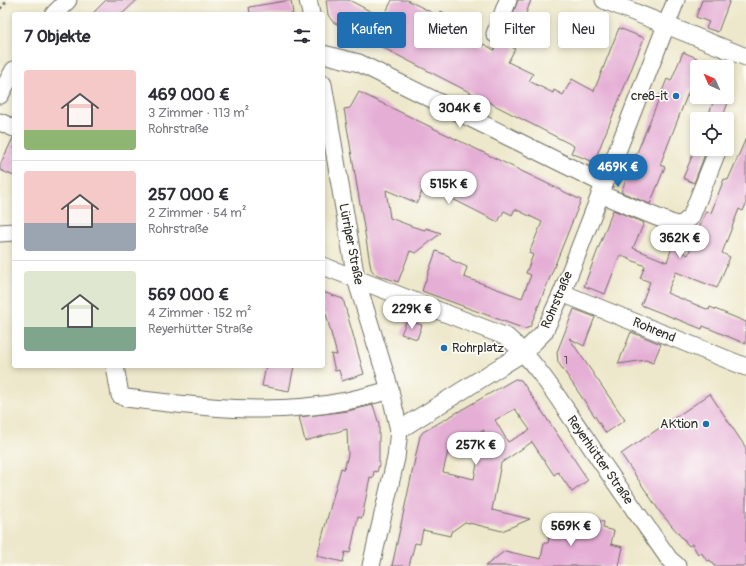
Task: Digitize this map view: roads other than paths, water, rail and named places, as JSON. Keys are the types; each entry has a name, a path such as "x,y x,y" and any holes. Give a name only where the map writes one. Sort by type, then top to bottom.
{"street":[{"path":"56,12 68,0"},
{"path":"308,0 311,12"},
{"path":"503,12 508,0"},
{"path":"604,0 746,57"},
{"name":"Rohrstraße","path":"399,430 524,352 544,332 562,292 676,0"},
{"path":"325,55 359,64 602,189 676,225 683,224 691,217 715,156"},
{"path":"0,95 12,74"},
{"name":"Lürriper Straße","path":"325,96 356,280 390,390 399,430 396,458 371,566"},
{"path":"0,122 12,127"},
{"path":"0,233 12,232"},
{"name":"Reyerhütter Straße","path":"325,267 507,337 524,352 547,383 608,474 669,559 677,566"},
{"name":"Rohrend","path":"562,292 746,368"},
{"path":"115,368 117,388 120,394 126,398 192,406 269,408 306,406 345,401 390,390"}],"place":[{"name":"cre8-it","path":"676,96"},
{"name":"Rohrplatz","path":"444,348"},
{"name":"AKtion","path":"706,424"}]}
